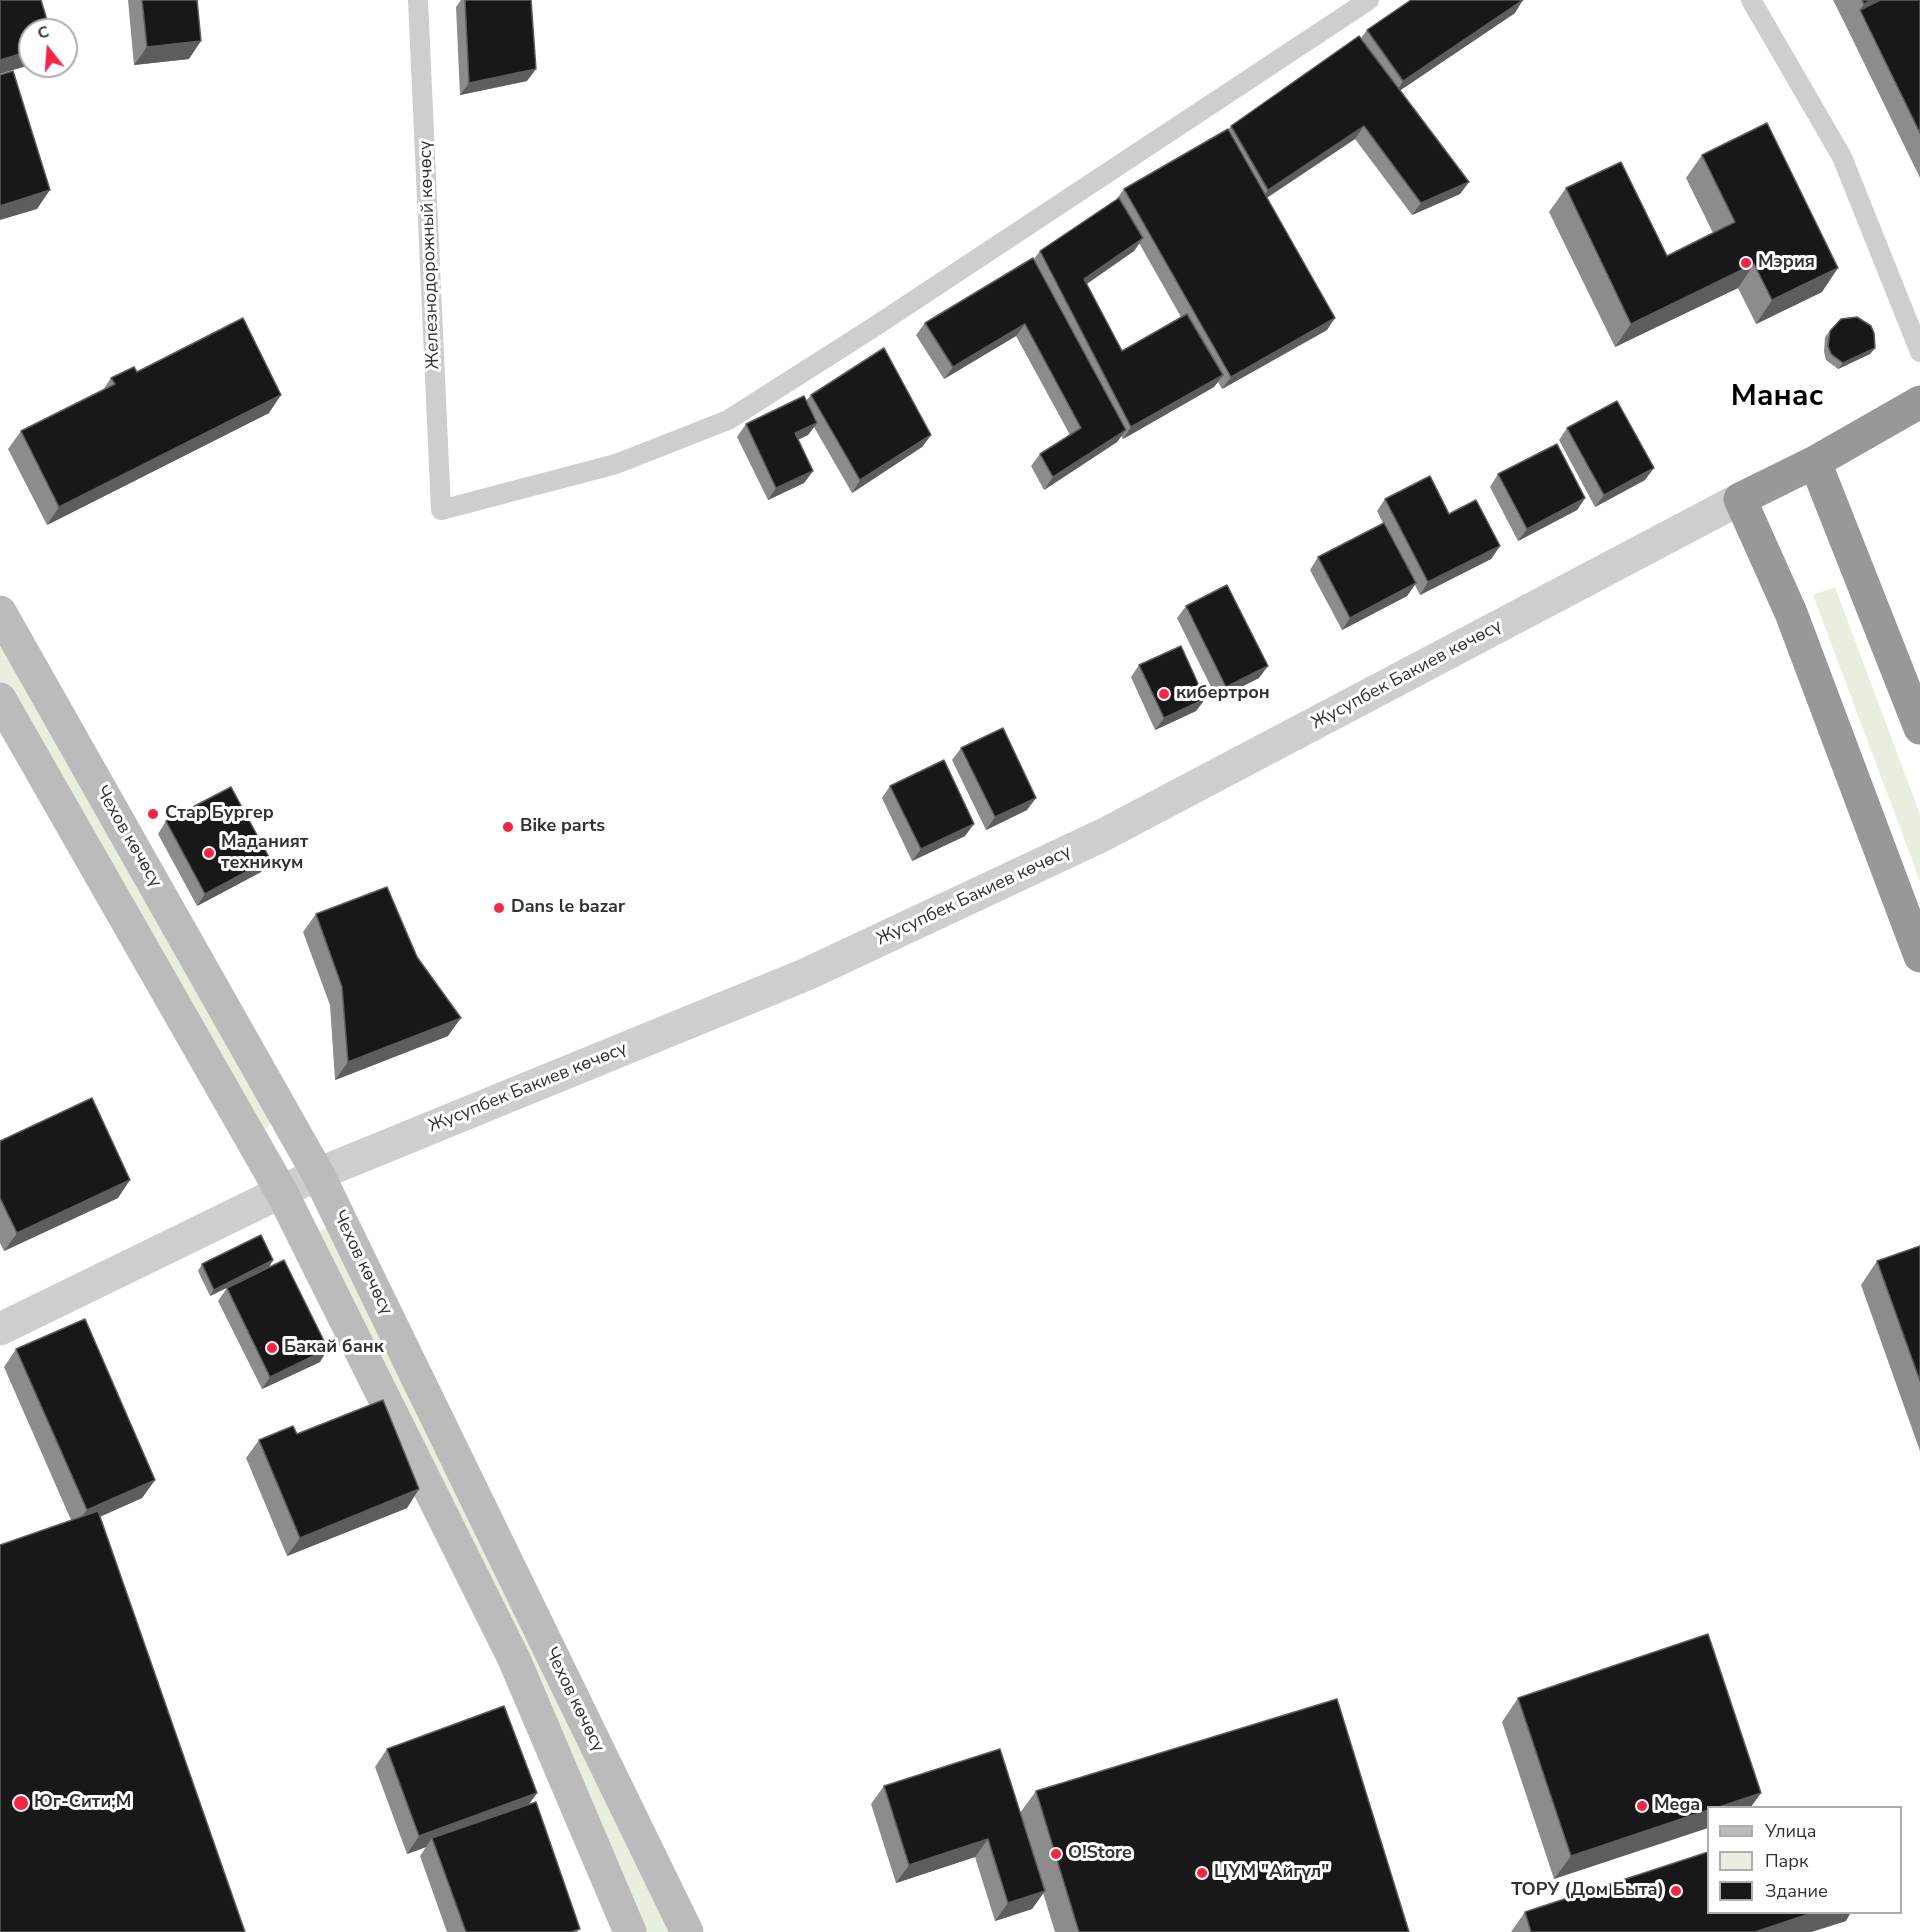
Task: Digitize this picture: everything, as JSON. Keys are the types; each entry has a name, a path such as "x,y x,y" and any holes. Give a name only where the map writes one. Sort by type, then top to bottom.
{"highway":[{"name":"Жусупбек Бакиев көчөсү","path":"1740,499 1815,462 1920,402"},
{"path":"1815,462 1920,728"},
{"path":"1740,499 1791,613 1920,956"}],"street":[{"name":"Жусупбек Бакиев көчөсү","path":"0,1329 318,1174 807,974 1103,836 1740,499"},
{"name":"Чехов көчөсү","path":"0,612 318,1174 687,1932"},
{"name":"Чехов көчөсү","path":"0,699 250,1136 301,1230 514,1659 630,1932"},
{"path":"250,1136 269,1144 280,1141 287,1132 288,1118"},
{"path":"301,1230 301,1217 312,1204 320,1202 335,1207"}],"lane":[{"name":"Железнодорожный көчөсү","path":"418,0 441,510 616,464 728,420 874,327 1369,0"},
{"path":"1750,0 1842,157 1920,352"}],"green space":[{"path":"1835,587 1920,814 1920,881 1813,595"},
{"path":"0,635 274,1121 266,1129 260,1130 0,683"},
{"path":"332,1225 679,1932 645,1932 319,1239 319,1231"}],"building":[{"path":"0,0 41,0 46,18 18,18 18,55 0,60"},
{"path":"142,0 197,0 201,41 147,47"},
{"path":"465,0 531,0 536,69 469,83"},
{"path":"1411,0 1523,0 1403,81 1367,30"},
{"path":"1880,0 1920,0 1920,133 1860,10"},
{"path":"1359,36 1469,182 1421,203 1364,126 1268,190 1231,126"},
{"path":"13,71 50,190 0,206 0,75"},
{"name":"Мэрия","path":"1767,123 1838,268 1772,300 1754,264 1631,324 1566,188 1621,162 1667,256 1735,222 1702,155"},
{"path":"1228,129 1335,318 1231,377 1124,189"},
{"path":"1119,198 1143,238 1084,279 1122,351 1187,314 1223,375 1131,427 1040,251"},
{"path":"1033,258 1126,430 1053,477 1040,454 1081,428 1025,324 953,367 925,323"},
{"path":"1857,317 1871,326 1875,348 1843,363 1831,354 1828,346 1830,331 1841,319"},
{"path":"243,318 281,395 59,507 21,431 115,384 111,378 134,367 137,372"},
{"path":"884,348 931,435 860,480 811,395"},
{"path":"804,396 817,423 795,433 813,471 776,488 746,424"},
{"path":"1617,401 1654,468 1604,495 1567,428"},
{"path":"1557,444 1585,498 1527,529 1498,474"},
{"path":"1430,476 1449,514 1476,500 1500,546 1428,582 1385,499"},
{"path":"1384,523 1416,583 1350,618 1318,557"},
{"path":"1227,585 1268,666 1226,687 1186,606"},
{"name":"кибертрон","path":"1181,646 1205,699 1164,718 1139,665"},
{"path":"1003,728 1036,798 995,817 961,748"},
{"path":"944,760 974,824 921,849 890,786"},
{"name":"Маданият техникум","path":"231,787 270,859 205,894 166,821"},
{"path":"387,887 417,957 461,1018 348,1062 342,987 316,914"},
{"path":"92,1098 130,1180 17,1233 0,1198 0,1141"},
{"path":"261,1235 273,1260 214,1290 202,1264"},
{"path":"1920,1246 1920,1381 1877,1261"},
{"path":"284,1260 328,1349 270,1377 227,1288"},
{"path":"85,1319 155,1480 87,1510 16,1349"},
{"path":"383,1400 419,1489 300,1538 259,1440 293,1426 297,1434"},
{"path":"98,1511 245,1932 0,1932 0,1545"},
{"path":"1708,1634 1761,1793 1722,1806 1707,1806 1707,1810 1571,1856 1518,1698"},
{"name":"ЦУМ \"Айгүл\"","path":"1337,1699 1409,1932 1079,1932 1036,1791"},
{"path":"504,1706 537,1793 419,1836 387,1749"},
{"path":"1000,1749 1045,1891 1008,1903 988,1839 909,1865 884,1786"},
{"path":"536,1802 580,1929 571,1932 466,1932 432,1838"},
{"name":"ТОРУ (Дом Быта)","path":"1707,1852 1707,1914 1809,1914 1755,1932 1531,1932 1525,1912"}],"place":[{"name":"Мэрия","path":"1746,263"},
{"name":"кибертрон","path":"1164,694"},
{"name":"Стар Бургер","path":"153,814"},
{"name":"Bike parts","path":"508,827"},
{"name":"Маданият техникум","path":"209,853"},
{"name":"Dans le bazar","path":"499,908"},
{"name":"Бакай банк","path":"272,1348"},
{"name":"Юг-Сити;M","path":"21,1803"},
{"name":"Mega","path":"1642,1806"},
{"name":"O!Store","path":"1056,1854"},
{"name":"ЦУМ \"Айгүл\"","path":"1202,1873"},
{"name":"ТОРУ (Дом Быта)","path":"1676,1891"}],"district":[{"name":"Манас","path":"1777,398"}]}
